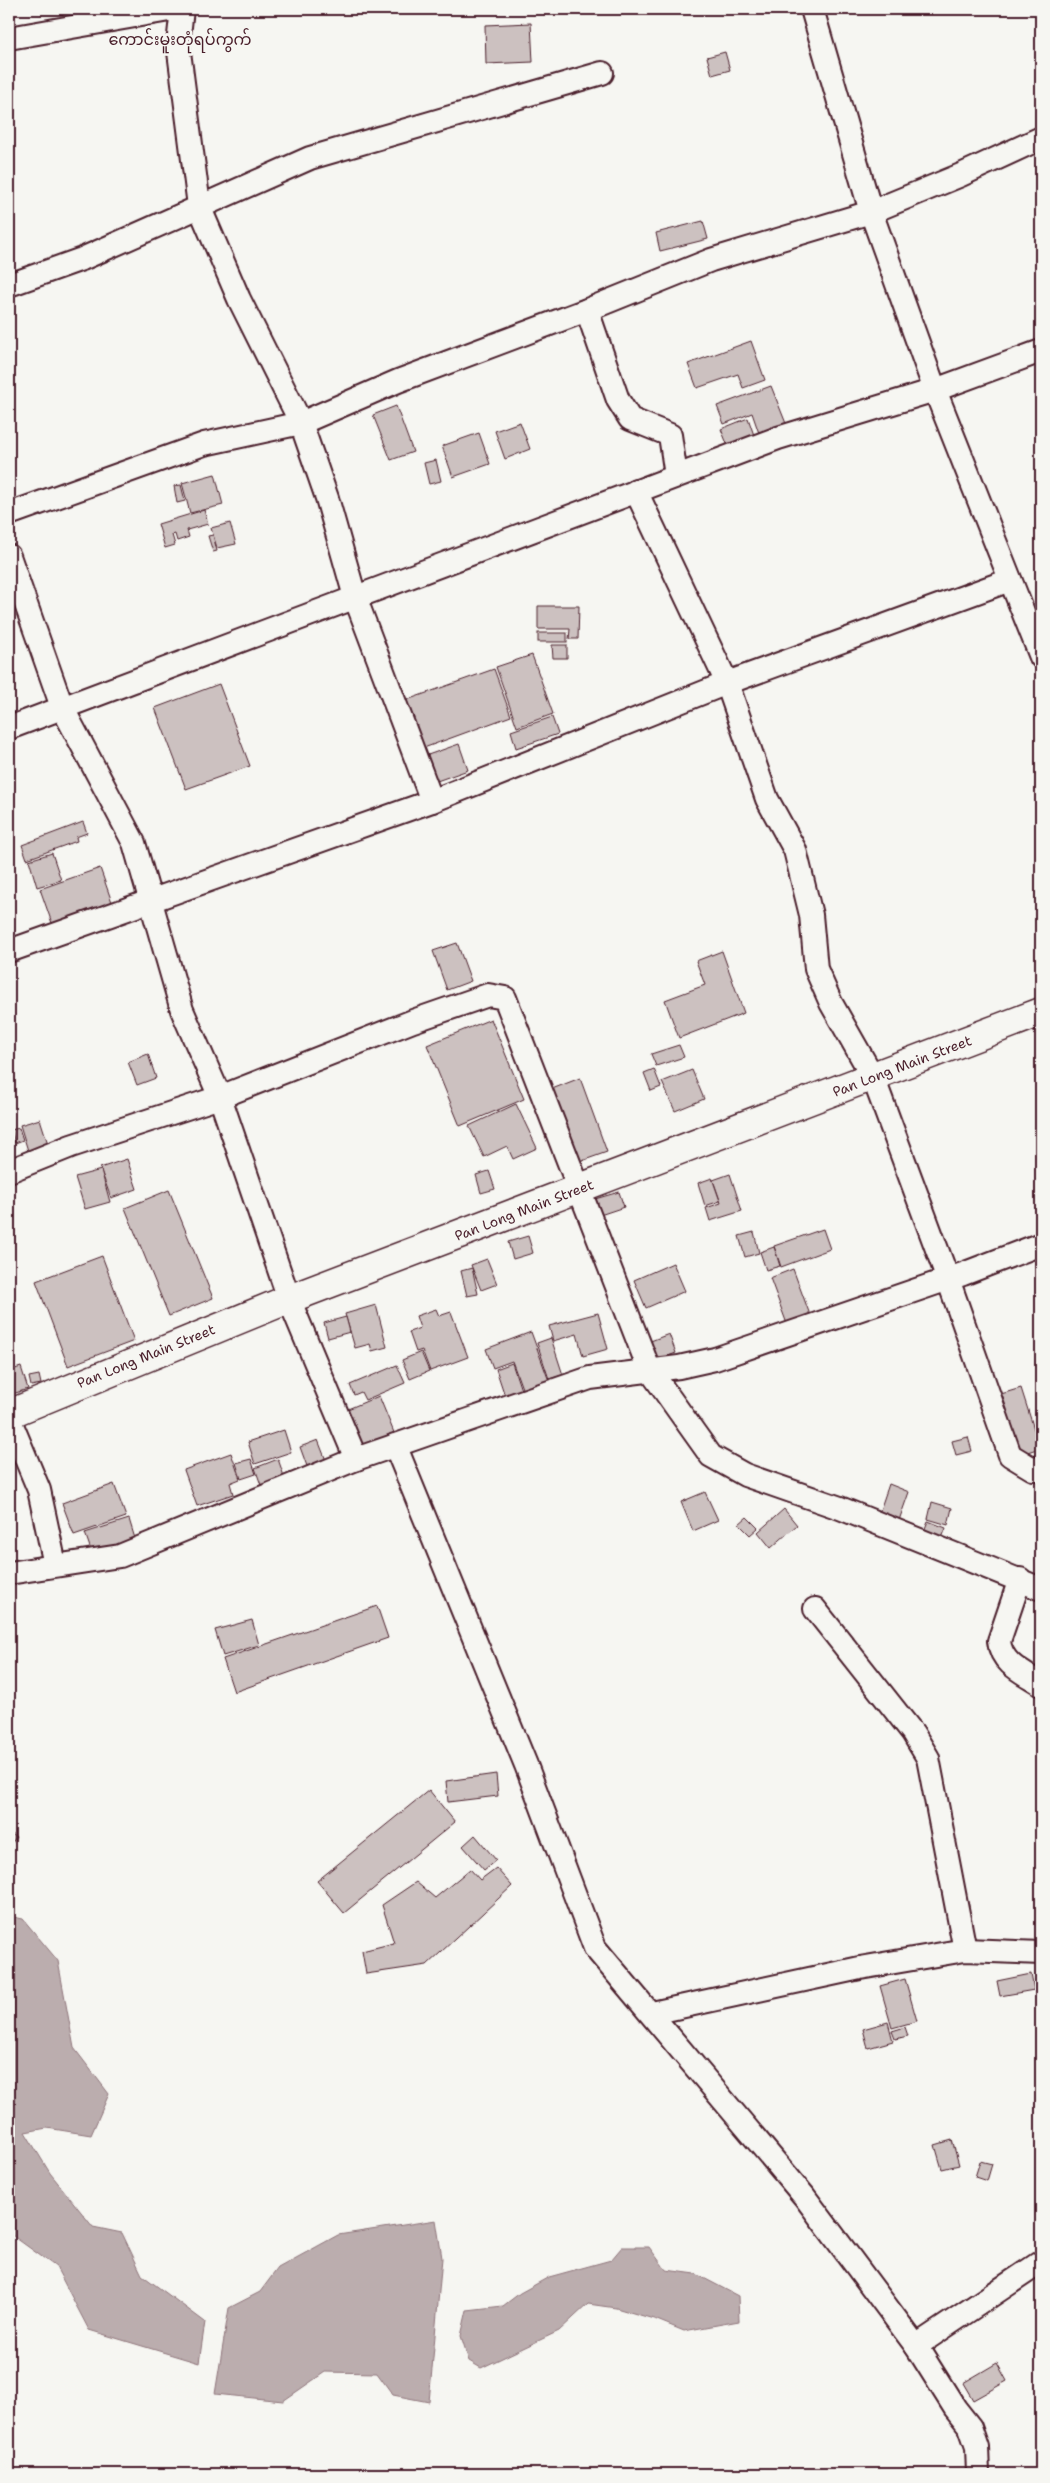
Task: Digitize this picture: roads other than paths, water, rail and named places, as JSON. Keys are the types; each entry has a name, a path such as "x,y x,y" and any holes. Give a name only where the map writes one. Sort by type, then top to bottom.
{"street":[{"path":"9,38 175,9"},
{"path":"182,9 178,44 199,206 239,299 300,423 327,498 355,597 432,801"},
{"path":"812,9 871,212 935,390 1041,657"},
{"path":"9,285 82,259 310,158 602,73"},
{"path":"9,514 204,444 300,423 398,381 587,310 711,260 871,212 961,175 1041,138"},
{"path":"587,310 618,400 630,419 670,435 676,476"},
{"path":"9,728 210,654 355,597 778,438 935,390 1041,351"},
{"path":"636,491 727,682 767,799 795,850 811,915 816,970 831,1003 873,1077 948,1279 1010,1455 1033,1469 1041,1469"},
{"path":"9,556 62,707 134,843 182,1010 220,1097 289,1299 356,1459"},
{"path":"9,951 432,801 727,682 1010,580"},
{"path":"9,1171 71,1146 220,1097 412,1021 488,995 505,998 649,1369 711,1456 745,1475 840,1508 1041,1589"},
{"name":"Pan Long Main Street","path":"9,1414 289,1299 1041,1012"},
{"path":"9,1573 120,1556 356,1459 590,1378 649,1369 679,1367 715,1359 948,1279 1041,1244"},
{"path":"9,1418 39,1490 55,1565"},
{"path":"395,1445 526,1765 595,1948 652,2013 804,2196 916,2346 955,2408 970,2427 976,2447 978,2474"},
{"path":"1020,1579 999,1642 1005,1660 1041,1684"},
{"path":"815,1609 913,1734 928,1758 965,1950"},
{"path":"652,2013 860,1968 965,1950 1041,1953"},
{"path":"916,2346 1041,2262"}],"district":[{"name":"ကောင်းမူးတုံရပ်ကွက်","path":"180,39"}]}
